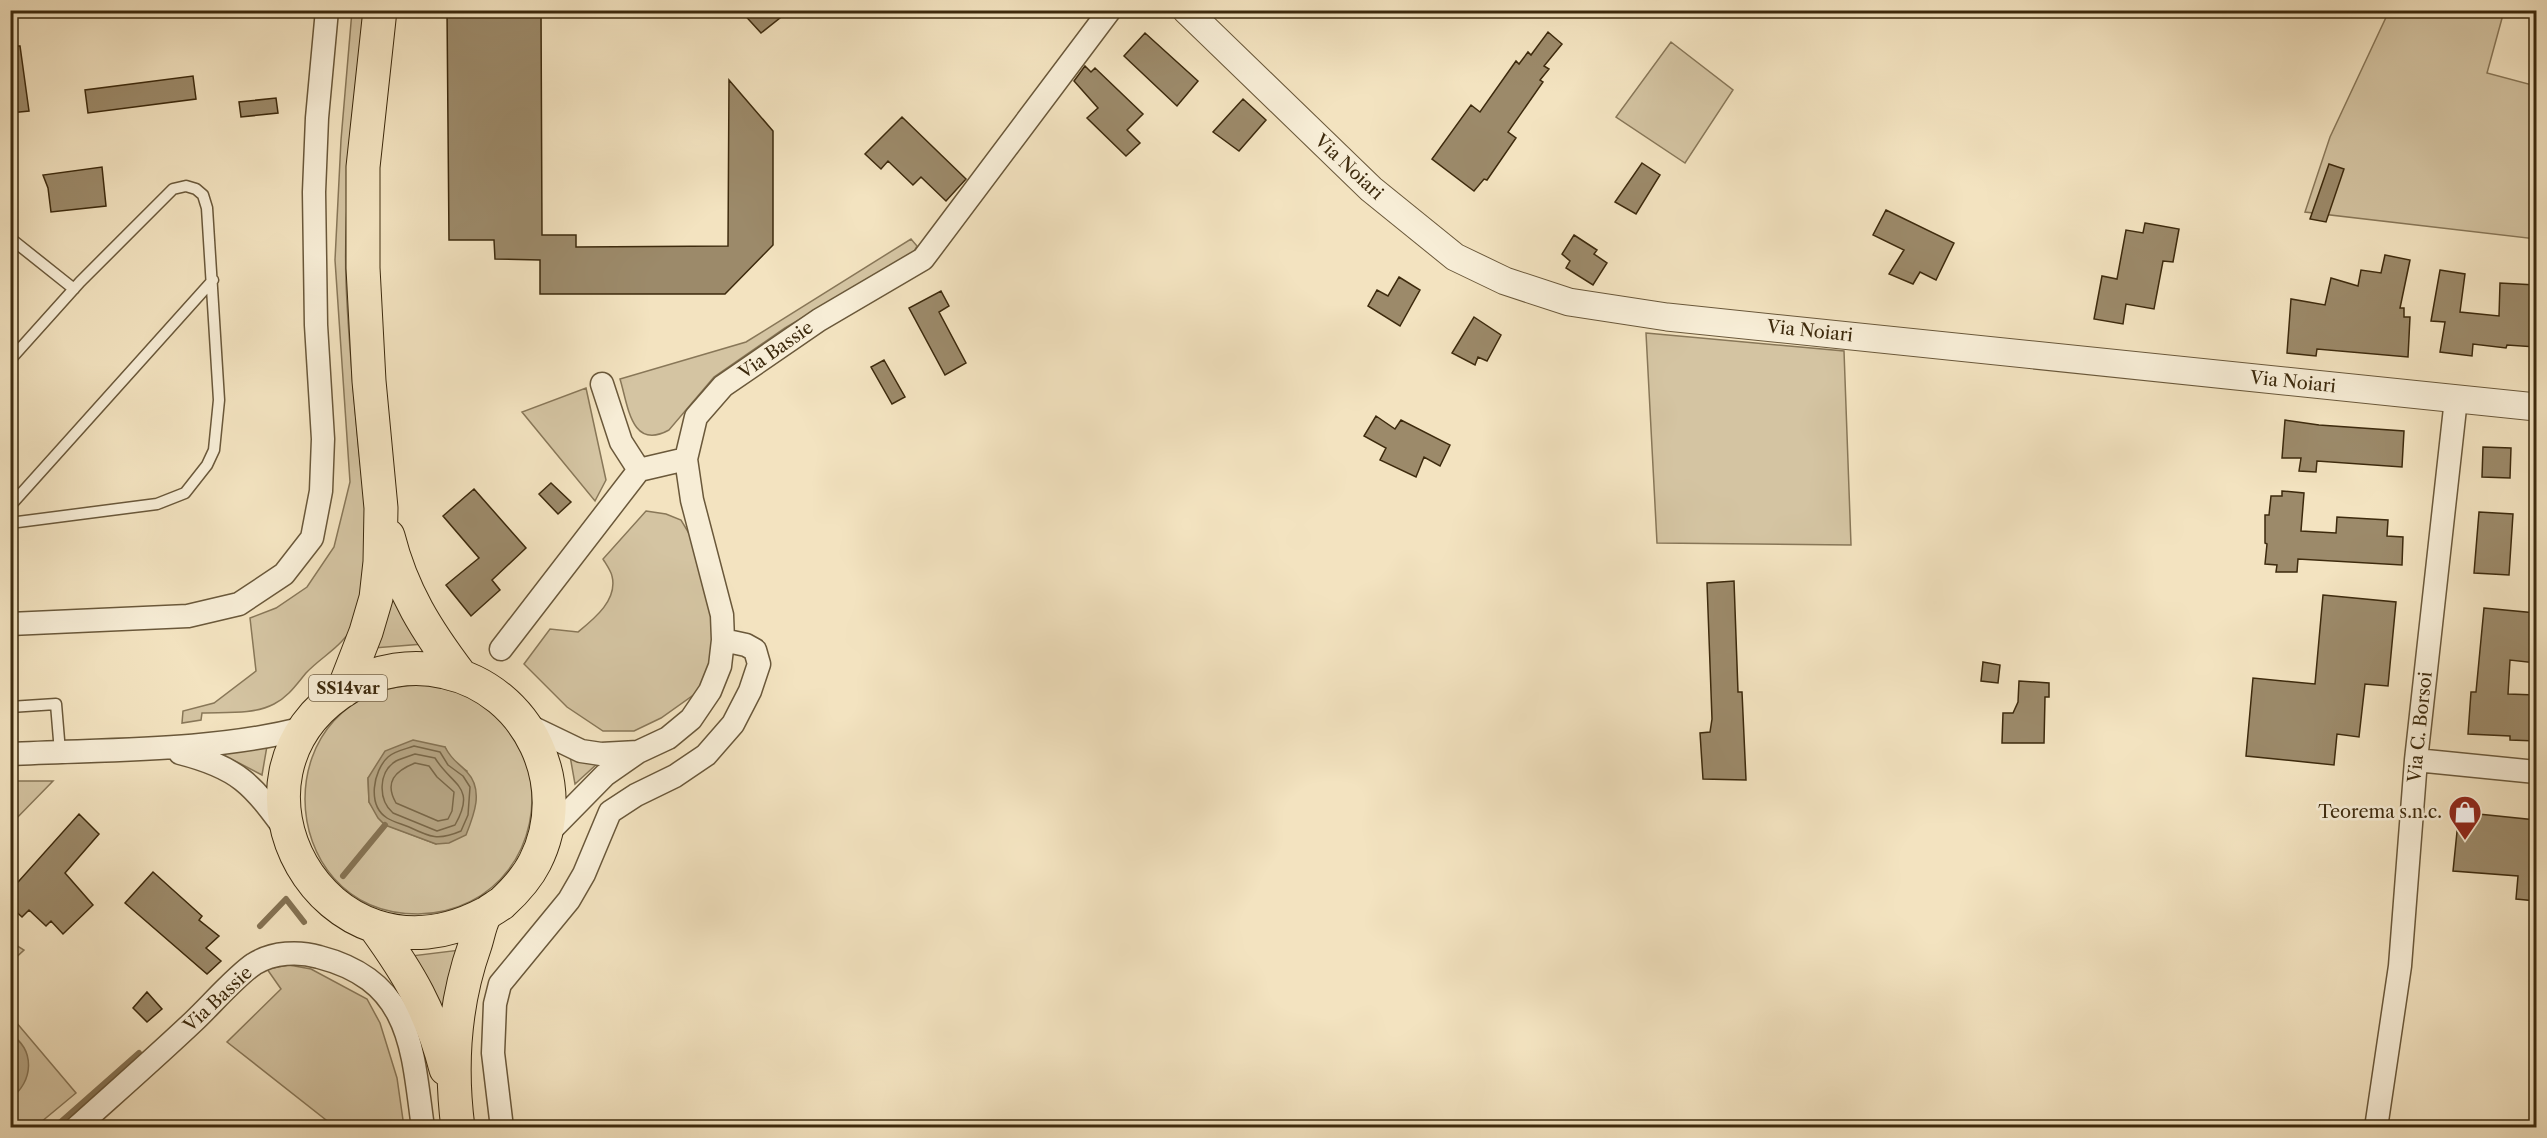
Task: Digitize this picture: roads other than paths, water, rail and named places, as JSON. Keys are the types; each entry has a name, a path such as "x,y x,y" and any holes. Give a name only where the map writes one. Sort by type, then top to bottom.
{"highway":[{"name":"SS14var","path":"343,691 366,632 376,598 380,562 381,508 369,381 363,268 363,167 380,10"},
{"name":"SS14var","path":"381,508 394,562 409,598 428,631 461,676"},
{"name":"SS14var","path":"399,670 434,670 461,676 497,695 525,724 539,749 547,777 550,805 545,836 536,860 524,880 508,897 485,914 459,926 431,933 403,933 375,927 348,915 321,893 301,866 288,833 284,805 286,777 294,749 305,728 322,708 343,691 371,676 399,670"},
{"name":"SS14var","path":"457,1118 455,1044 459,1002 468,963 485,914"},
{"name":"SS14var","path":"375,927 405,968 425,1004 441,1049 457,1118"}],"street":[{"path":"10,624 188,616 239,604 284,574 312,538 321,491 323,439 316,325 314,192 317,118 327,10"},
{"name":"Via Bassie","path":"545,836 605,775 638,752 668,738 691,719 710,691 720,666 723,640 722,615 692,500 686,459 696,417 723,386 819,320 923,259 1110,10"},
{"name":"Via Noiari","path":"1186,10 1371,189 1455,257 1505,281 1569,302 1667,317 2016,351 2536,407"},
{"path":"602,384 621,442 639,470"},
{"name":"Via C. Borsoi","path":"2376,1128 2400,966 2416,760 2457,399"},
{"path":"501,649 639,470 686,459"},
{"path":"502,1128 493,1053 495,1004 500,984 516,961 542,935 569,900 584,874 610,812 636,795 675,776 706,755 733,724 750,691 759,664 755,650 746,645 723,640"},
{"name":"Via Bassie","path":"525,724 581,751 638,752"},
{"path":"10,754 164,748 266,738 305,728"},
{"path":"164,748 205,759 232,771 261,796 288,833"},
{"path":"2416,760 2536,772"},
{"name":"Via Bassie","path":"76,1128 159,1054 254,964 300,952 331,960 365,975 396,1006 413,1049 423,1128"}],"lane":[{"path":"10,360 74,289 173,189 186,186 196,189 203,195 207,208 213,280 219,400 214,450 197,479 185,493 157,504 10,523"},
{"path":"10,238 74,289"},
{"path":"10,506 213,280"},
{"path":"10,707 56,704 60,752"}],"water":[{"path":"413,740 445,747 453,759 467,772 475,787 476,803 466,835 449,843 436,844 385,825 369,802 368,778 385,751"},
{"path":"10,1034 24,1048 29,1066 24,1084 11,1098"}],"waterway":[{"path":"343,876 385,825"},
{"path":"260,926 286,899 304,922"},
{"path":"54,1128 139,1053"}],"place":[{"name":"Teorema s.n.c.","path":"2465,841"}]}
